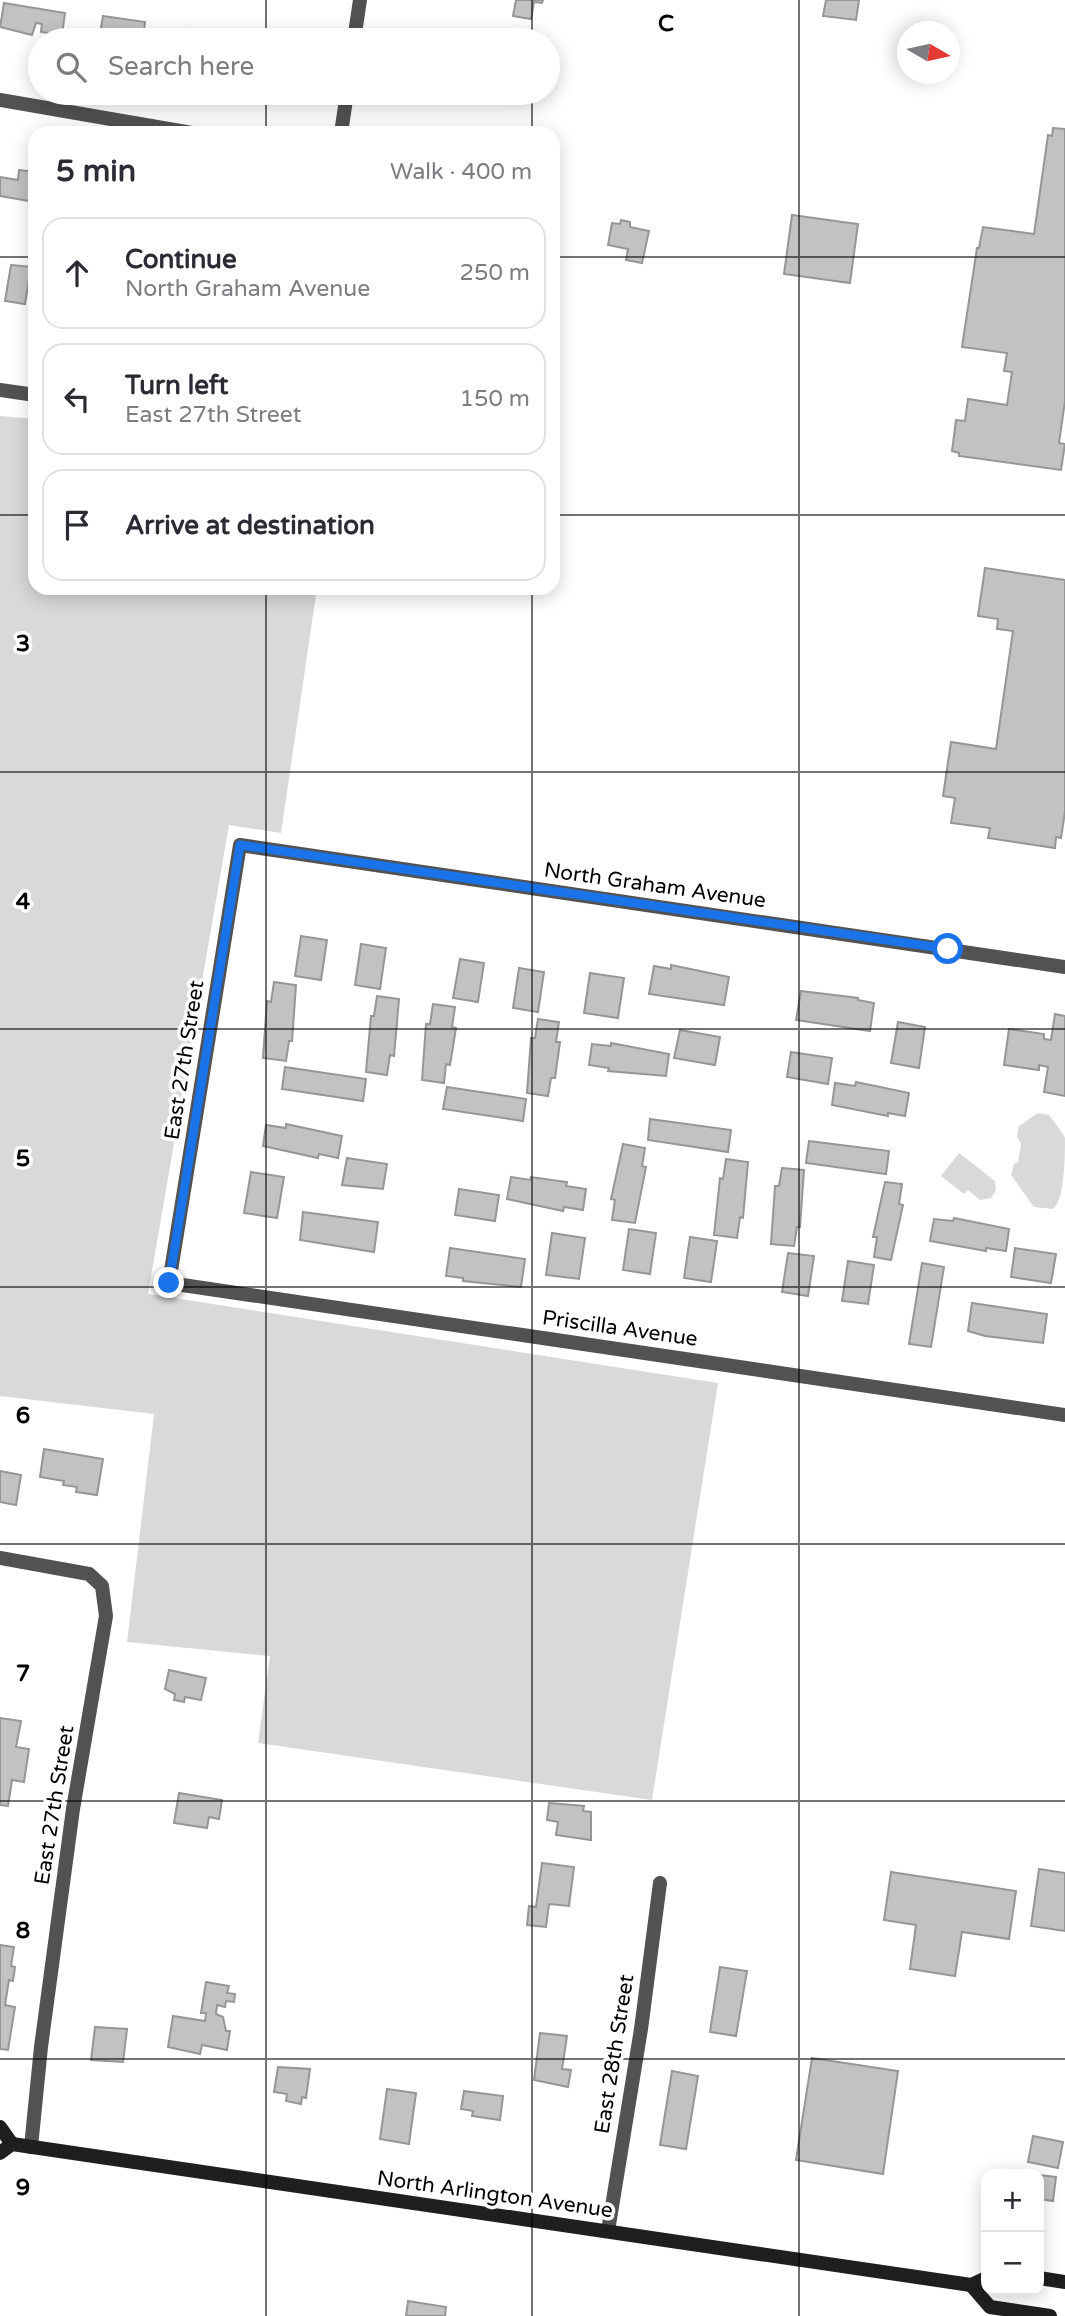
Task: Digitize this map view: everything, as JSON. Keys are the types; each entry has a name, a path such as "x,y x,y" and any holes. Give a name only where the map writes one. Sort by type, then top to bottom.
{"main road":[{"name":"North Arlington Avenue","path":"0,2127 6,2149 31,2147 971,2286"},
{"path":"1044,2279 1065,2282"},
{"path":"981,2280 971,2286 989,2307 1050,2316"}],"street":[{"path":"356,28 360,0"},
{"path":"0,100 28,105"},
{"path":"29,105 151,126"},
{"path":"342,126 345,105"},
{"path":"0,390 28,394"},
{"name":"North Graham Avenue","path":"240,845 1065,967"},
{"name":"East 27th Street","path":"169,1283 240,845"},
{"name":"Priscilla Avenue","path":"169,1283 1065,1415"},
{"name":"East 27th Street","path":"0,1558 89,1574 97,1579 106,1594 104,1635 73,1809 41,2047 31,2147"},
{"name":"East 28th Street","path":"608,2231 641,2029 660,1883"}],"shaded area":[{"path":"0,416 28,418 28,595 316,595 281,833 229,825 148,1294 718,1383 652,1800 258,1743 270,1656 127,1642 154,1414 0,1396"},
{"path":"1038,1113 1049,1115 1065,1138 1062,1187 1053,1209 1034,1207 1011,1175 1014,1164 1018,1162 1021,1144 1017,1136 1019,1126"},
{"path":"959,1153 995,1181 996,1190 991,1198 980,1200 968,1190 964,1194 941,1176"}],"building":[{"path":"516,0 543,0 542,3 534,2 531,19 513,16"},
{"path":"826,0 859,0 856,20 823,16"},
{"path":"4,3 65,13 63,28 42,28 42,24 36,23 34,28 28,28 28,34 0,27"},
{"path":"103,16 145,22 144,28 101,28"},
{"path":"1053,128 1065,129 1065,401 1059,443 1065,444 1061,470 959,456 959,453 952,451 956,420 965,421 968,399 1007,405 1012,372 1004,371 1007,353 962,347 977,248 983,227 1034,234 1048,135 1052,136"},
{"path":"19,170 28,171 28,201 0,196 0,177 18,180"},
{"path":"792,215 858,224 850,283 784,274"},
{"path":"621,220 630,222 630,227 649,231 642,263 626,260 628,249 608,245 612,223 620,224"},
{"path":"11,265 28,267 25,304 5,301"},
{"path":"985,568 1065,580 1065,812 1061,838 1056,837 1055,848 988,838 990,828 951,823 955,798 943,796 951,742 996,749 1013,631 997,629 998,619 978,616"},
{"path":"301,936 327,940 321,980 295,976"},
{"path":"361,944 386,948 380,989 355,985"},
{"path":"460,959 484,963 478,1002 453,998"},
{"path":"671,965 729,977 724,1005 649,994 654,966 671,969"},
{"path":"519,968 544,972 538,1012 513,1008"},
{"path":"590,973 624,978 618,1018 584,1013"},
{"path":"274,982 296,985 292,1041 289,1041 286,1061 263,1058 267,1001 271,1002"},
{"path":"801,991 858,998 874,1003 870,1031 796,1020"},
{"path":"377,996 399,999 394,1056 390,1055 387,1075 366,1072 371,1016 374,1016"},
{"path":"433,1004 455,1007 452,1027 456,1028 444,1083 422,1080 426,1024 430,1024"},
{"path":"1055,1014 1065,1016 1065,1096 1044,1092 1048,1067 1039,1065 1039,1070 1004,1065 1009,1029 1044,1034 1044,1039 1051,1040"},
{"path":"538,1019 559,1022 556,1042 560,1042 555,1078 551,1078 548,1096 527,1093 531,1038 535,1038"},
{"path":"898,1022 925,1027 919,1068 891,1063"},
{"path":"680,1030 720,1037 715,1065 674,1058"},
{"path":"611,1043 669,1054 666,1076 608,1071 609,1068 589,1065 592,1044 611,1046"},
{"path":"791,1052 832,1058 828,1084 787,1077"},
{"path":"285,1067 366,1079 363,1101 282,1089"},
{"path":"856,1082 909,1093 905,1116 888,1113 888,1116 832,1105 835,1083 855,1086"},
{"path":"447,1087 526,1099 523,1121 443,1109"},
{"path":"650,1119 731,1130 728,1152 648,1140"},
{"path":"286,1124 342,1136 338,1158 319,1154 318,1158 263,1146 266,1125 286,1128"},
{"path":"809,1141 889,1151 886,1174 806,1163"},
{"path":"623,1144 645,1148 642,1166 646,1167 635,1223 612,1220 615,1200 611,1199"},
{"path":"347,1158 387,1164 383,1189 342,1185"},
{"path":"726,1159 748,1162 743,1218 740,1217 737,1238 714,1235 720,1178 723,1179"},
{"path":"782,1168 804,1170 800,1227 797,1227 794,1246 771,1244 775,1186 779,1186"},
{"path":"251,1172 284,1177 277,1218 244,1213"},
{"path":"511,1177 567,1182 566,1186 586,1189 583,1210 564,1207 563,1211 507,1199"},
{"path":"885,1182 902,1184 899,1204 903,1205 891,1260 874,1257 877,1237 873,1237"},
{"path":"459,1189 499,1195 495,1221 455,1215"},
{"path":"303,1212 378,1222 374,1252 300,1240"},
{"path":"954,1218 1009,1229 1006,1251 986,1248 986,1251 930,1241 934,1219 953,1221"},
{"path":"629,1229 656,1233 650,1274 623,1270"},
{"path":"552,1233 585,1238 579,1279 546,1275"},
{"path":"690,1237 717,1241 711,1282 684,1278"},
{"path":"450,1248 525,1259 521,1287 463,1281 463,1278 446,1276"},
{"path":"1015,1248 1056,1254 1051,1283 1011,1277"},
{"path":"788,1253 814,1256 808,1296 782,1292"},
{"path":"848,1261 874,1265 868,1304 842,1301"},
{"path":"922,1263 944,1267 931,1347 909,1344"},
{"path":"972,1303 1047,1314 1043,1343 985,1336 968,1331"},
{"path":"44,1449 103,1459 97,1495 76,1492 77,1487 63,1485 64,1481 40,1477"},
{"path":"0,1471 21,1475 16,1505 0,1502"},
{"path":"169,1670 206,1678 201,1700 185,1697 184,1702 174,1700 175,1694 165,1689"},
{"path":"0,1718 21,1721 16,1747 29,1749 24,1782 12,1780 8,1806 0,1805"},
{"path":"179,1793 222,1800 219,1819 209,1817 207,1828 174,1823"},
{"path":"549,1803 584,1806 583,1811 591,1812 591,1840 556,1835 558,1822 547,1820"},
{"path":"542,1863 574,1867 569,1906 549,1904 546,1927 527,1925 529,1906 536,1907"},
{"path":"1039,1869 1065,1873 1065,1931 1031,1926"},
{"path":"891,1872 1016,1891 1009,1939 962,1932 955,1976 910,1969 916,1925 884,1920"},
{"path":"0,1945 14,1947 11,1966 15,1967 13,1981 9,1980 5,2005 15,2007 8,2050 0,2049"},
{"path":"720,1967 747,1971 736,2036 710,2032"},
{"path":"206,1982 229,1986 227,1993 235,1994 234,2002 226,2001 225,2007 217,2005 216,2014 223,2017 226,2031 230,2031 227,2050 202,2045 200,2054 168,2047 173,2016 205,2021 206,2013 201,2013"},
{"path":"95,2027 127,2029 123,2062 91,2060"},
{"path":"540,2033 567,2036 562,2069 571,2070 568,2087 534,2080"},
{"path":"812,2058 898,2071 883,2174 796,2160"},
{"path":"278,2067 310,2069 306,2098 302,2097 301,2104 286,2101 287,2094 274,2092"},
{"path":"672,2071 698,2076 686,2149 660,2145"},
{"path":"387,2089 416,2093 409,2144 380,2139"},
{"path":"464,2091 503,2096 500,2120 472,2116 473,2111 461,2109"},
{"path":"1033,2136 1063,2142 1058,2168 1028,2162"},
{"path":"1044,2176 1056,2177 1053,2201 1044,2200"},
{"path":"408,2301 446,2307 445,2316 406,2316"}],"route":[{"path":"169,1283 240,845 948,949"}]}
